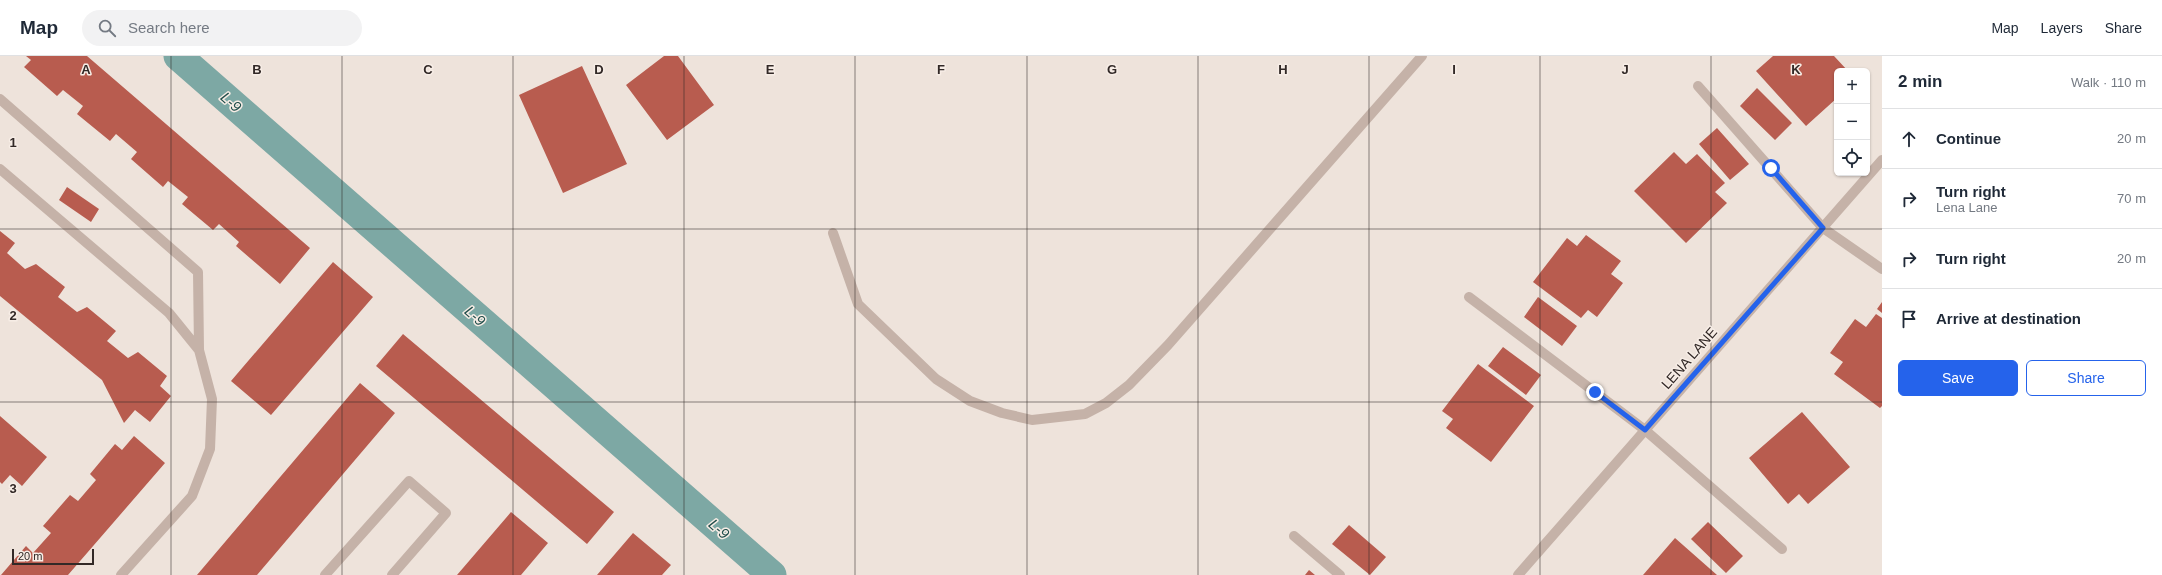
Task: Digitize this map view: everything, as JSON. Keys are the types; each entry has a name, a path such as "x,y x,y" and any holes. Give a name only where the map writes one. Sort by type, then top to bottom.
{"street":[{"path":"834,233 858,304 936,379 970,401 1002,413 1032,420 1085,414 1106,403 1128,385 1168,345 1422,56"},
{"path":"1698,86 1823,228 1882,269"},
{"path":"0,99 198,272 199,350 212,399 210,449 192,496 121,575"},
{"name":"LENA LANE","path":"1518,575 1882,160"},
{"path":"0,169 169,313 199,350"},
{"path":"1469,297 1645,430 1782,549"},
{"path":"325,575 409,481 446,513 392,575"},
{"path":"1294,536 1340,575"}],"building":[{"path":"26,56 87,56 310,248 280,284 236,246 239,242 219,224 213,230 182,204 188,197 168,181 163,187 131,159 137,152 116,134 110,141 77,114 83,106 63,90 57,96 24,67 31,60"},
{"path":"664,56 678,56 714,105 667,140 626,85"},
{"path":"1773,56 1834,56 1845,68 1834,68 1834,101 1806,126 1756,71"},
{"path":"582,66 627,164 563,193 519,95"},
{"path":"1757,88 1792,123 1775,140 1740,106"},
{"path":"1717,128 1749,164 1730,180 1699,144"},
{"path":"1674,152 1686,164 1697,154 1725,183 1715,192 1727,203 1686,243 1634,191"},
{"path":"67,187 99,209 91,222 59,200"},
{"path":"0,231 15,243 7,253 25,269 36,264 65,287 58,297 77,312 87,307 116,331 107,341 128,358 138,352 167,376 160,386 171,396 150,422 135,410 124,423 102,380 0,296"},
{"path":"1586,235 1621,261 1611,274 1623,283 1597,317 1588,310 1581,318 1533,282 1567,238 1577,246"},
{"path":"333,262 373,297 271,415 231,381"},
{"path":"1538,297 1577,326 1562,346 1524,317"},
{"path":"1882,302 1882,313 1877,309"},
{"path":"1876,314 1882,318 1882,406 1880,408 1834,374 1843,362 1830,353 1855,319 1866,327"},
{"path":"403,334 614,512 587,544 376,366"},
{"path":"1503,347 1541,375 1526,395 1488,366"},
{"path":"1478,364 1534,406 1491,462 1446,428 1453,419 1442,411"},
{"path":"360,383 395,413 257,575 197,575"},
{"path":"1802,412 1850,467 1808,504 1799,494 1788,504 1749,458"},
{"path":"0,416 47,457 22,486 10,475 2,484 0,482"},
{"path":"134,436 165,463 68,575 1,575 26,546 33,553 51,533 43,526 70,495 78,501 96,480 90,474 115,444 122,450"},
{"path":"511,512 548,543 521,575 457,575"},
{"path":"1708,522 1743,556 1726,573 1691,539"},
{"path":"1349,525 1386,557 1370,575 1332,544"},
{"path":"633,533 671,565 662,575 597,575"},
{"path":"1675,538 1717,575 1643,575"},
{"path":"1309,570 1315,575 1305,575"}],"waterway":[{"name":"L-9","path":"178,56 772,575"}],"route":[{"path":"1595,392 1645,430 1823,228 1771,168"}]}
